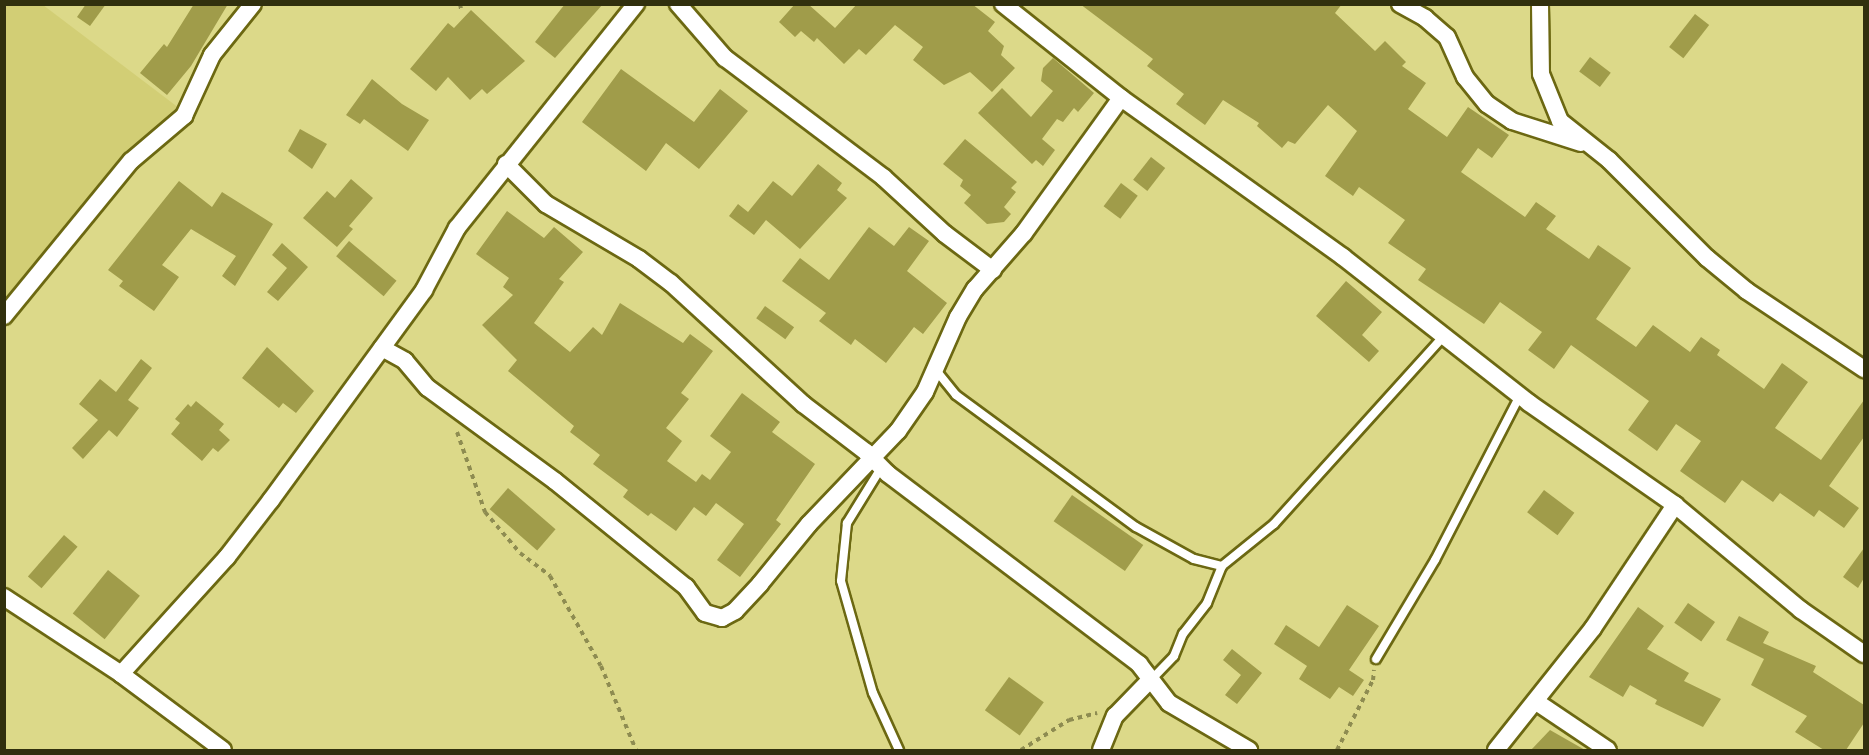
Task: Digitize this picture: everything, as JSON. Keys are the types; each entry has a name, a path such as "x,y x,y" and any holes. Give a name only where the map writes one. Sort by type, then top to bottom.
{"street":[{"path":"4,316 131,161 184,116 212,55 253,4"},
{"path":"121,674 227,557 424,290 457,228 636,4"},
{"path":"678,4 725,58 883,177 945,234 993,270"},
{"path":"1002,4 1121,98 1343,257 1520,395 1675,505 1801,610 1864,654"},
{"path":"1400,4 1425,18 1447,38 1465,77 1487,104 1530,129 1584,144"},
{"path":"1540,4 1541,74 1560,121 1584,144 1609,160 1707,258 1747,291 1864,369"},
{"path":"382,348 405,361 429,388 555,481 686,587 713,618 735,611 877,463 911,414 966,303 1045,205 1121,98"},
{"path":"506,164 546,204 630,253 671,283 803,404 1134,659 1169,703 1249,750"},
{"path":"1496,750 1538,703 1675,505"},
{"path":"4,597 121,674 223,750"},
{"path":"1101,750 1115,716 1150,680"},
{"path":"1538,703 1608,750"}],"lane":[{"path":"1150,680 1174,656 1184,634 1207,603 1222,566 1274,524 1444,336"},
{"path":"935,369 956,395 1136,527 1194,559 1222,566"},
{"path":"1376,659 1435,561 1520,395"},
{"path":"877,463 848,523 841,581 873,693 899,750"}],"path":[{"path":"456,429 485,512 520,553 550,576 601,666 636,750"},
{"path":"1337,750 1373,680 1376,659"},
{"path":"1021,750 1069,720 1124,707"}],"shaded area":[{"path":"5,5 43,5 179,108 5,302"}],"building":[{"path":"86,4 106,4 90,26 77,17"},
{"path":"194,4 228,4 191,66 167,95 140,73 164,44 167,47"},
{"path":"565,4 603,4 555,58 535,42"},
{"path":"795,4 808,4 835,28 857,4 972,4 995,22 988,31 1004,46 1001,55 1015,68 992,92 970,72 944,85 913,60 923,47 895,25 866,55 859,49 844,64 817,38 814,42 801,31 795,37 779,22"},
{"path":"1080,4 1342,4 1335,13 1375,51 1385,41 1406,62 1402,66 1426,83 1408,109 1447,137 1468,107 1509,135 1492,158 1478,148 1461,172 1525,217 1536,202 1556,216 1546,229 1589,259 1598,245 1631,268 1596,319 1636,347 1653,325 1690,352 1701,337 1720,350 1717,355 1764,389 1782,363 1808,382 1775,428 1821,460 1864,400 1864,437 1829,486 1859,508 1844,528 1819,510 1814,517 1780,493 1773,502 1742,480 1725,503 1680,471 1701,441 1676,424 1657,451 1628,430 1649,401 1571,345 1554,369 1528,350 1542,332 1500,302 1484,324 1418,280 1426,269 1388,243 1405,220 1359,187 1353,196 1325,176 1357,131 1328,105 1295,144 1288,141 1282,148 1257,126 1259,123 1223,100 1205,125 1176,104 1184,94 1147,66 1153,59"},
{"path":"471,10 525,61 487,94 482,89 470,100 448,77 436,91 410,69 448,23 454,28"},
{"path":"1695,14 1709,25 1683,58 1669,47"},
{"path":"1590,57 1611,73 1600,87 1579,71"},
{"path":"1053,58 1094,93 1078,112 1074,108 1063,122 1057,119 1042,139 1055,150 1043,166 1036,160 1032,164 978,113 1002,88 1031,117 1053,91 1041,81 1043,68"},
{"path":"621,69 694,122 720,89 748,111 699,169 666,143 646,171 582,122"},
{"path":"372,79 402,104 429,120 408,151 364,119 360,124 346,115"},
{"path":"300,129 327,144 312,169 288,151"},
{"path":"965,139 1017,182 1011,188 1016,192 1004,207 1011,214 1004,222 987,224 964,203 971,195 960,186 963,180 943,164"},
{"path":"1151,157 1165,168 1147,191 1133,180"},
{"path":"818,164 842,183 837,190 847,198 800,249 766,220 754,235 729,216 738,204 748,212 773,181 792,196"},
{"path":"351,179 373,198 349,226 353,229 337,247 303,218 327,191 335,198"},
{"path":"179,181 212,207 222,192 273,224 235,286 222,276 236,256 191,229 162,265 179,277 154,311 119,286 123,281 108,270"},
{"path":"1121,183 1138,196 1120,219 1104,206"},
{"path":"507,211 544,238 554,227 583,252 559,279 564,282 534,323 570,352 593,327 602,335 620,303 683,343 690,334 713,351 681,393 689,399 666,428 682,441 667,461 696,482 702,474 710,480 731,452 710,436 742,393 780,422 772,432 815,464 776,520 781,524 740,577 717,560 744,524 716,503 706,516 694,507 676,531 651,513 648,516 623,497 628,490 593,464 600,455 570,432 574,426 508,371 517,360 482,325 513,295 503,287 509,278 476,254"},
{"path":"869,227 894,246 909,227 929,241 907,271 947,303 923,334 914,327 886,363 855,339 851,345 819,321 826,313 782,281 800,258 829,280"},
{"path":"349,241 396,281 384,296 336,256"},
{"path":"282,243 308,267 278,301 267,292 287,268 272,255"},
{"path":"1346,281 1382,312 1362,335 1379,351 1369,362 1316,316"},
{"path":"765,306 794,327 785,339 756,318"},
{"path":"267,347 314,391 296,413 283,403 279,408 242,378"},
{"path":"141,359 152,368 128,400 139,408 117,437 109,430 83,459 72,448 98,420 79,404 100,379 116,392"},
{"path":"196,401 224,424 219,430 230,440 218,452 213,448 202,461 171,434 180,423 175,419 188,404 191,407"},
{"path":"508,488 556,529 537,550 490,509"},
{"path":"1544,490 1574,513 1557,535 1527,512"},
{"path":"1072,495 1143,545 1125,571 1054,521"},
{"path":"64,535 78,547 42,588 28,577"},
{"path":"1864,548 1864,578 1858,588 1843,577"},
{"path":"108,570 140,596 105,639 73,614"},
{"path":"1688,603 1715,622 1701,642 1674,623"},
{"path":"1347,605 1379,626 1349,670 1364,680 1353,696 1339,687 1330,699 1299,679 1307,666 1274,644 1286,625 1319,647"},
{"path":"1638,607 1664,626 1647,649 1689,673 1684,681 1721,699 1703,727 1655,704 1657,700 1630,685 1623,697 1589,677"},
{"path":"1739,616 1769,632 1763,643 1816,666 1813,672 1864,705 1864,723 1846,750 1824,750 1795,732 1807,716 1751,685 1764,659 1726,640"},
{"path":"1232,649 1262,673 1237,704 1225,695 1241,675 1223,660"},
{"path":"1009,677 1044,702 1020,735 985,710"},
{"path":"1550,730 1585,750 1531,750"}]}
